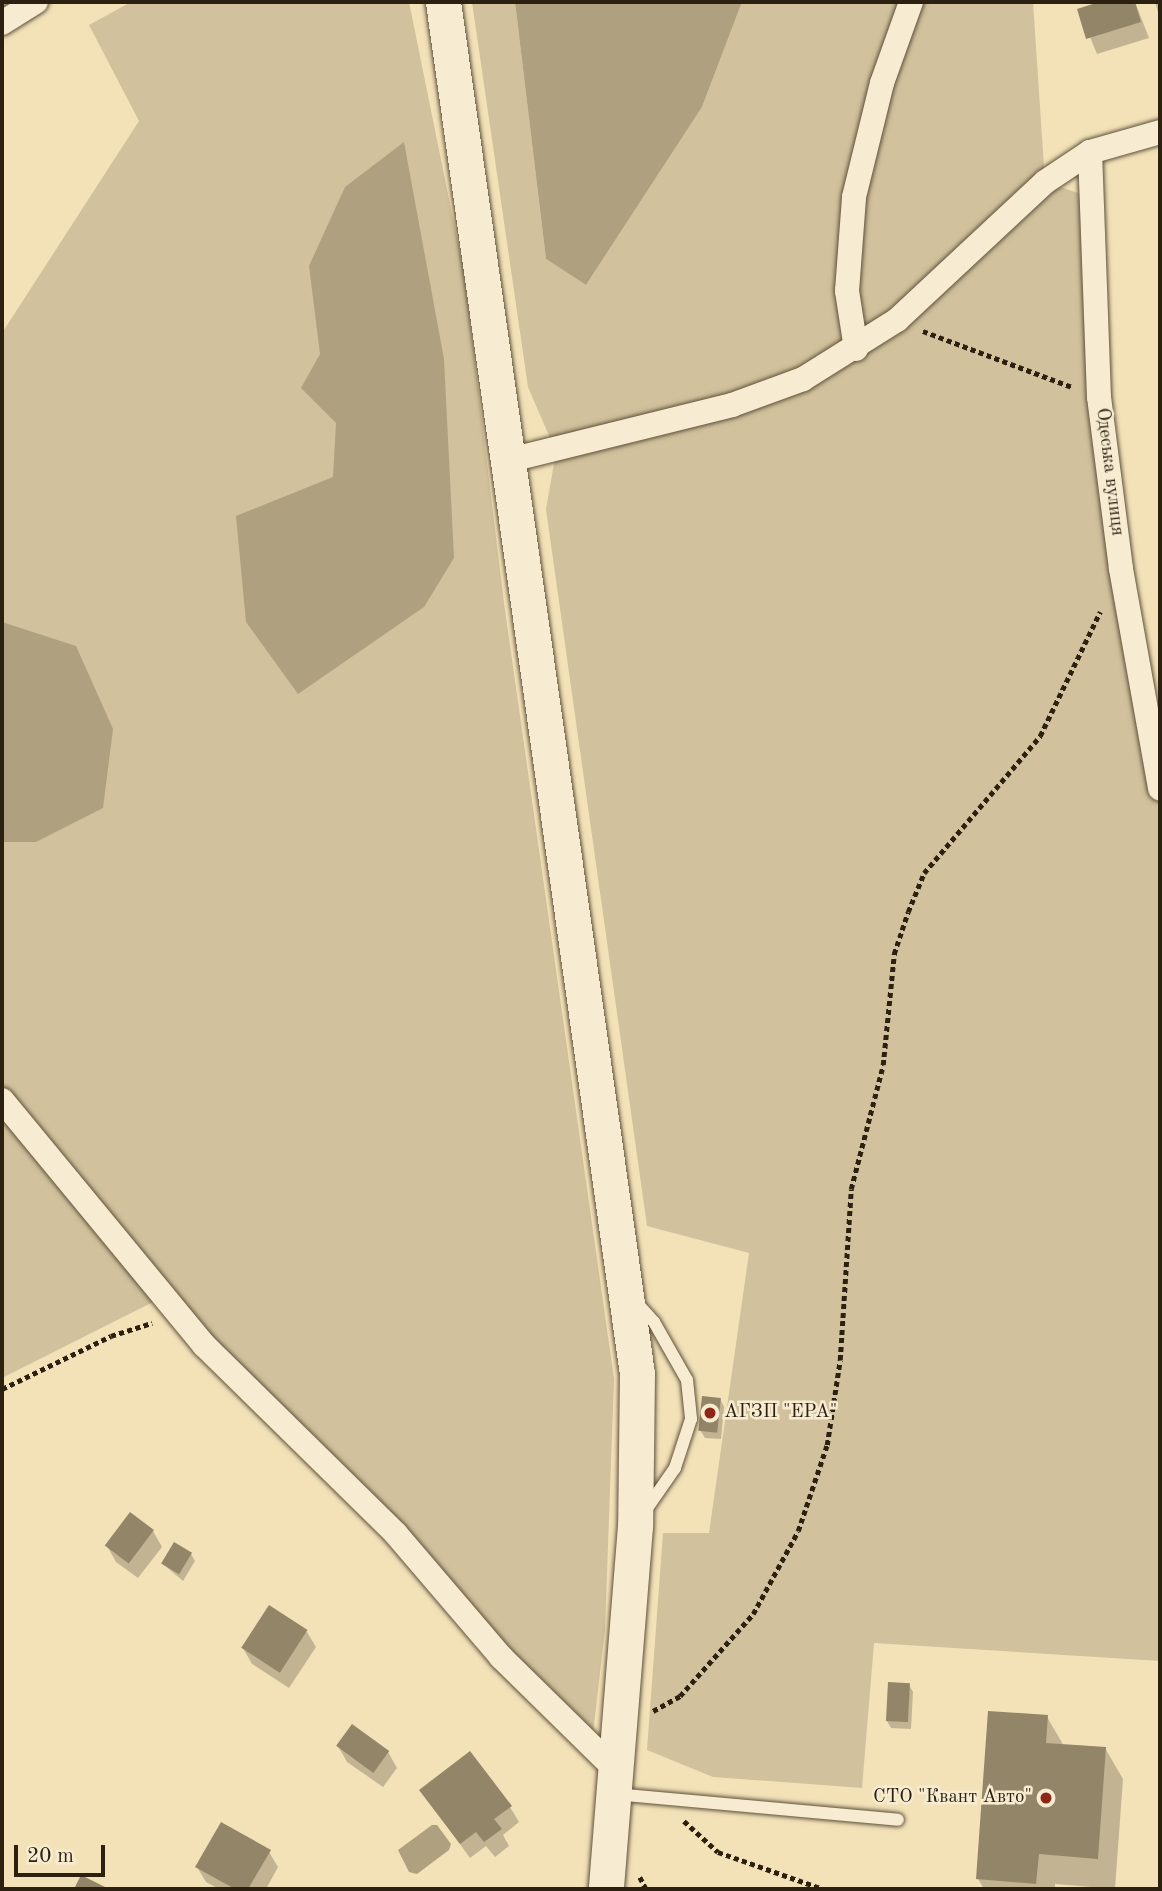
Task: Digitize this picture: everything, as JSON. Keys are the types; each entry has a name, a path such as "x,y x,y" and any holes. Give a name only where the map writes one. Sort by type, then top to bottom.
{"street":[{"path":"2,21 21,2"},
{"path":"2,21 36,2"},
{"path":"443,2 627,1293 637,1385 635,1526 606,1889"},
{"path":"856,349 847,291 854,197 882,83 911,2"},
{"path":"510,460 732,405 803,379 856,349 897,320 1045,182 1090,152 1160,132"},
{"name":"Одеська вулиця","path":"1090,152 1099,397 1121,569 1160,789"},
{"path":"2,1100 177,1315 396,1534 616,1783"}],"lane":[{"path":"627,1293 654,1322 687,1380 691,1419 675,1468 635,1526"},
{"path":"616,1783 657,1797 898,1820"}],"path":[{"path":"897,320 1099,397"},
{"path":"618,1731 680,1696 717,1657 753,1614 798,1531 827,1445 840,1360 851,1189 883,1066 894,954 908,912 924,873 1040,736 1121,569"},
{"path":"2,1389 111,1336 177,1315"},
{"path":"657,1797 718,1852 823,1889"}],"shaded area":[{"path":"131,2 409,2 464,273 504,603 614,1379 605,1630 591,1750 157,1300 2,1378 2,333 139,121 89,25"},
{"path":"472,2 515,2 546,259 586,285 702,107 742,2 1033,2 1045,182 1090,197 1099,397 1160,789 1160,1661 874,1643 862,1788 713,1777 647,1750 663,1533 709,1533 749,1253 647,1226 546,509 556,452 528,387"},
{"path":"515,2 742,2 702,107 586,285 546,259"},
{"path":"404,142 444,359 454,558 424,607 298,694 246,622 236,516 333,477 336,423 301,388 320,354 309,266 345,187"},
{"path":"2,622 76,646 113,729 103,808 36,842 2,842"},
{"path":"432,1825 437,1825 451,1844 449,1850 417,1874 409,1872 398,1850"}],"building":[{"path":"1099,2 1135,2 1141,22 1086,39 1077,9"},
{"path":"702,1396 721,1398 717,1433 698,1431"},
{"path":"130,1512 154,1530 129,1564 105,1546"},
{"path":"174,1542 192,1553 179,1574 161,1563"},
{"path":"269,1605 308,1630 280,1673 241,1648"},
{"path":"888,1682 910,1683 908,1722 886,1721"},
{"path":"988,1711 1048,1715 1046,1743 1106,1747 1098,1859 1039,1854 1036,1884 976,1879"},
{"path":"352,1724 389,1751 373,1773 336,1746"},
{"path":"470,1751 512,1806 494,1819 502,1829 484,1842 476,1832 460,1844 419,1790"},
{"path":"221,1822 271,1850 248,1889 235,1889 195,1867"},
{"path":"81,1875 109,1889 74,1889"}],"place":[{"name":"АГЗП \"ЕРА\"","path":"710,1413"},
{"name":"СТО \"Квант Авто\"","path":"1046,1798"}]}
